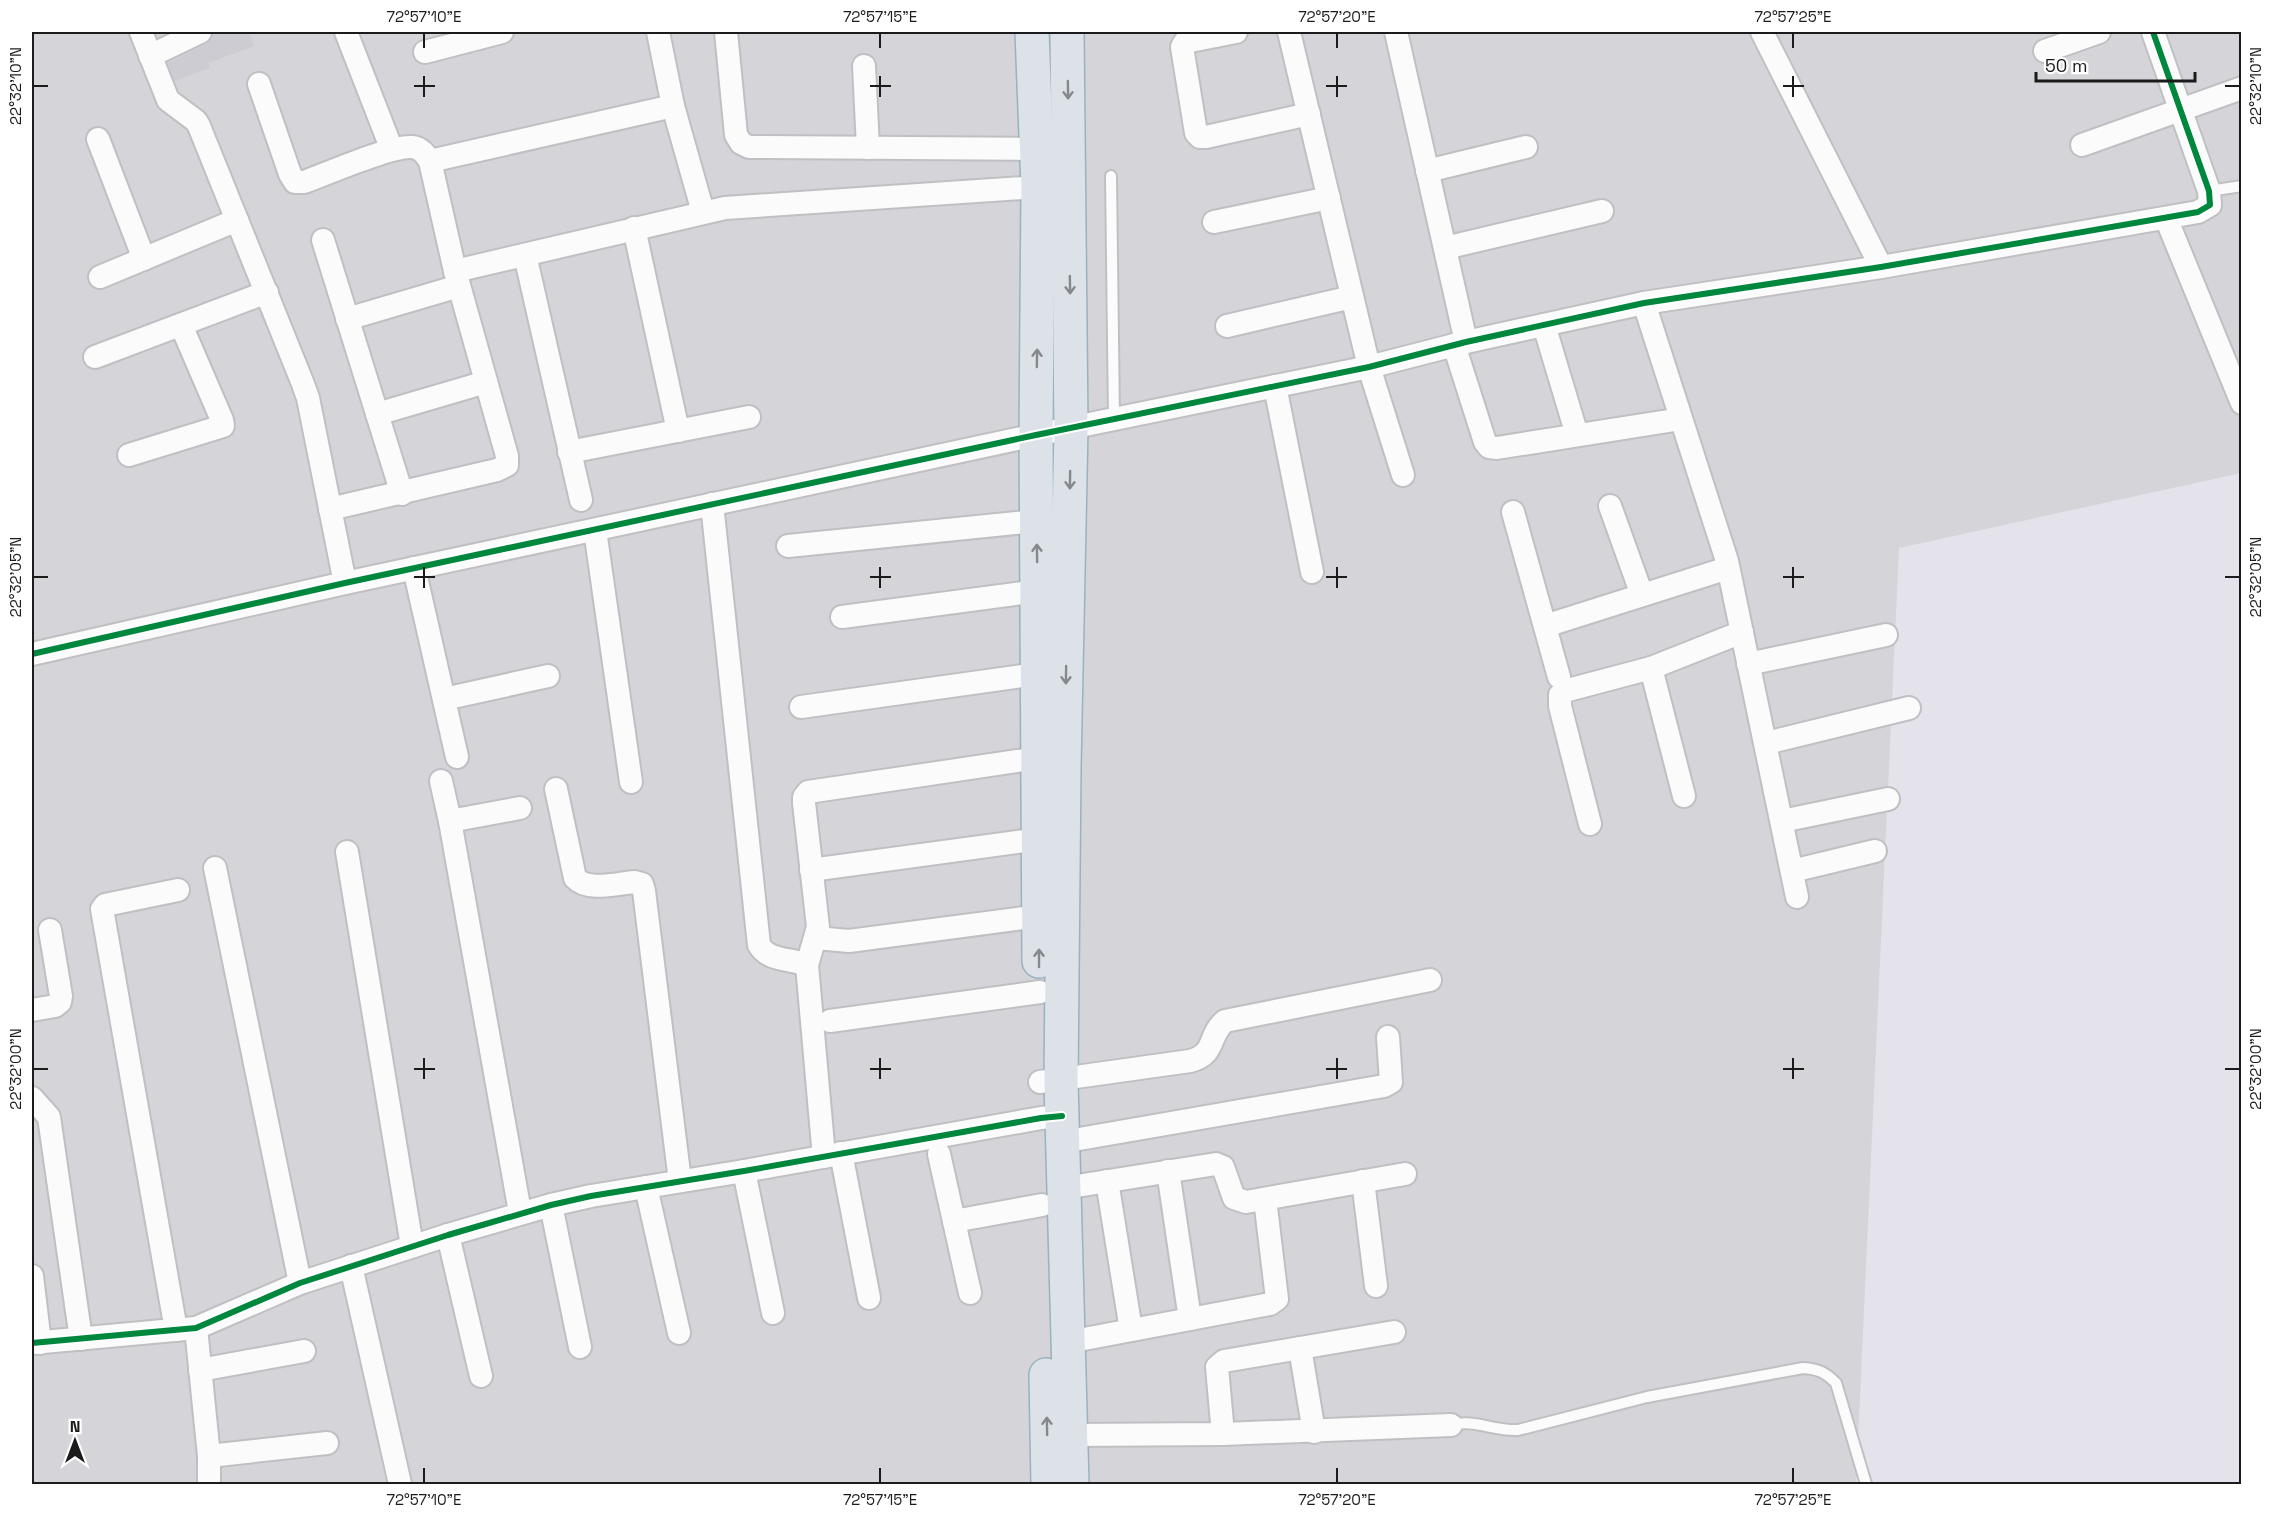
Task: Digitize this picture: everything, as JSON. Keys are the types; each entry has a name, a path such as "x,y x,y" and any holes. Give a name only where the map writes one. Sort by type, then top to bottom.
{"highway":[{"path":"1032,32 1038,188 1036,521 1040,992 1055,1126 1048,1485"},
{"path":"1050,1081 1064,768 1071,428 1067,32"},
{"path":"1053,1197 1068,1342 1072,1485"}],"street":[{"path":"141,32 168,100 200,126 308,398 345,583"},
{"path":"150,56 200,32"},
{"path":"346,32 392,150"},
{"path":"425,52 502,32"},
{"path":"658,32 673,106 703,212"},
{"path":"726,32 736,135 741,143 749,147 1037,149"},
{"path":"1236,32 1185,42 1182,47 1196,133 1200,137 1206,136 1309,114"},
{"path":"1289,32 1368,367 1403,475"},
{"path":"1396,32 1445,248 1460,343 1485,442 1489,447 1497,448 1681,419"},
{"path":"1762,32 1881,267"},
{"path":"2045,51 2099,32"},
{"path":"32,654 414,568 1036,435 1368,367 1460,343 1644,303 1881,267 2199,212 2210,206 2209,191 2153,32"},
{"path":"864,66 868,148"},
{"path":"259,84 290,174 295,182 304,183 392,150 411,147 423,151 430,161 457,279 507,456 507,465 497,470 330,509"},
{"path":"2082,145 2241,88"},
{"path":"430,161 673,106"},
{"path":"98,139 144,259"},
{"path":"1427,171 1526,147"},
{"path":"347,319 525,255 703,212 725,208 1038,188"},
{"path":"1214,222 1329,198"},
{"path":"1445,248 1602,212"},
{"path":"2166,218 2241,403"},
{"path":"100,277 237,220"},
{"path":"634,228 678,431"},
{"path":"323,240 402,494"},
{"path":"525,255 581,500"},
{"path":"95,357 267,292"},
{"path":"1227,326 1352,297"},
{"path":"1644,303 1728,568 1797,897"},
{"path":"129,455 223,426 181,325"},
{"path":"1544,325 1577,435"},
{"path":"377,414 486,382"},
{"path":"1275,386 1312,572"},
{"path":"569,452 749,417"},
{"path":"712,504 759,945 763,952 771,956 807,965"},
{"path":"1610,507 1642,595"},
{"path":"1513,512 1559,677"},
{"path":"788,546 1036,521"},
{"path":"595,530 631,782"},
{"path":"414,568 457,757"},
{"path":"1545,626 1728,568"},
{"path":"842,617 1037,591"},
{"path":"1590,824 1560,706 1560,695 1568,690 1651,668 1742,632"},
{"path":"1748,664 1886,635"},
{"path":"1651,668 1684,796"},
{"path":"801,707 1037,675"},
{"path":"444,699 548,676"},
{"path":"1766,743 1909,708"},
{"path":"869,1298 832,1155 807,965 818,927 804,796 808,792 1038,758"},
{"path":"441,781 520,1212"},
{"path":"556,789 575,878 581,884 590,885 635,882 642,884 680,1181"},
{"path":"1782,821 1888,799"},
{"path":"450,821 520,808"},
{"path":"811,870 1039,839"},
{"path":"1792,871 1875,851"},
{"path":"347,852 412,1246"},
{"path":"215,868 300,1283"},
{"path":"178,890 105,905 102,909 186,1329 200,1370 209,1456 209,1485"},
{"path":"816,938 849,941 1039,916"},
{"path":"32,1010 55,1006 60,1002 50,930"},
{"path":"1050,1081 1197,1060 1203,1058 1209,1050 1217,1028 1225,1021 1430,980"},
{"path":"830,1022 1040,992"},
{"path":"32,1276 36,1343 186,1329 300,1283 520,1212 551,1205 832,1155 1384,1086 1391,1082 1388,1037"},
{"path":"32,1098 49,1117 81,1339"},
{"path":"939,1154 970,1293"},
{"path":"954,1221 1053,1197 1107,1181 1216,1164 1223,1167 1234,1198 1246,1202 1405,1174"},
{"path":"744,1171 773,1313"},
{"path":"1168,1172 1190,1319"},
{"path":"1107,1181 1131,1330"},
{"path":"1363,1181 1376,1286"},
{"path":"646,1187 678,1333"},
{"path":"1068,1342 1270,1304 1277,1299 1265,1199"},
{"path":"551,1205 580,1347"},
{"path":"448,1235 481,1376"},
{"path":"351,1266 400,1485"},
{"path":"1223,1434 1217,1367 1224,1361 1394,1332"},
{"path":"1300,1348 1314,1432"},
{"path":"200,1370 304,1351"},
{"path":"1070,1435 1314,1432 1451,1425"},
{"path":"209,1456 327,1443"}],"lane":[{"path":"1111,176 1114,419"},
{"path":"2209,191 2241,186"},
{"path":"1451,1425 1471,1422 1504,1431 1518,1430 1647,1397 1803,1368 1815,1369 1826,1373 1836,1383 1866,1485"}],"shaded area":[{"path":"32,32 2241,32 2241,473 1899,548 1856,1484 32,1484"}],"building":[{"path":"213,32 249,32 254,46 208,63 210,68 175,81 168,63 206,44"}],"cycle path":[{"path":"32,654 345,583 1036,435 1369,367 1466,342 1644,303 1881,267 2198,212 2210,205 2209,191 2153,32"},
{"path":"32,1343 196,1328 300,1283 448,1235 551,1205 591,1196 1062,1116"}]}
